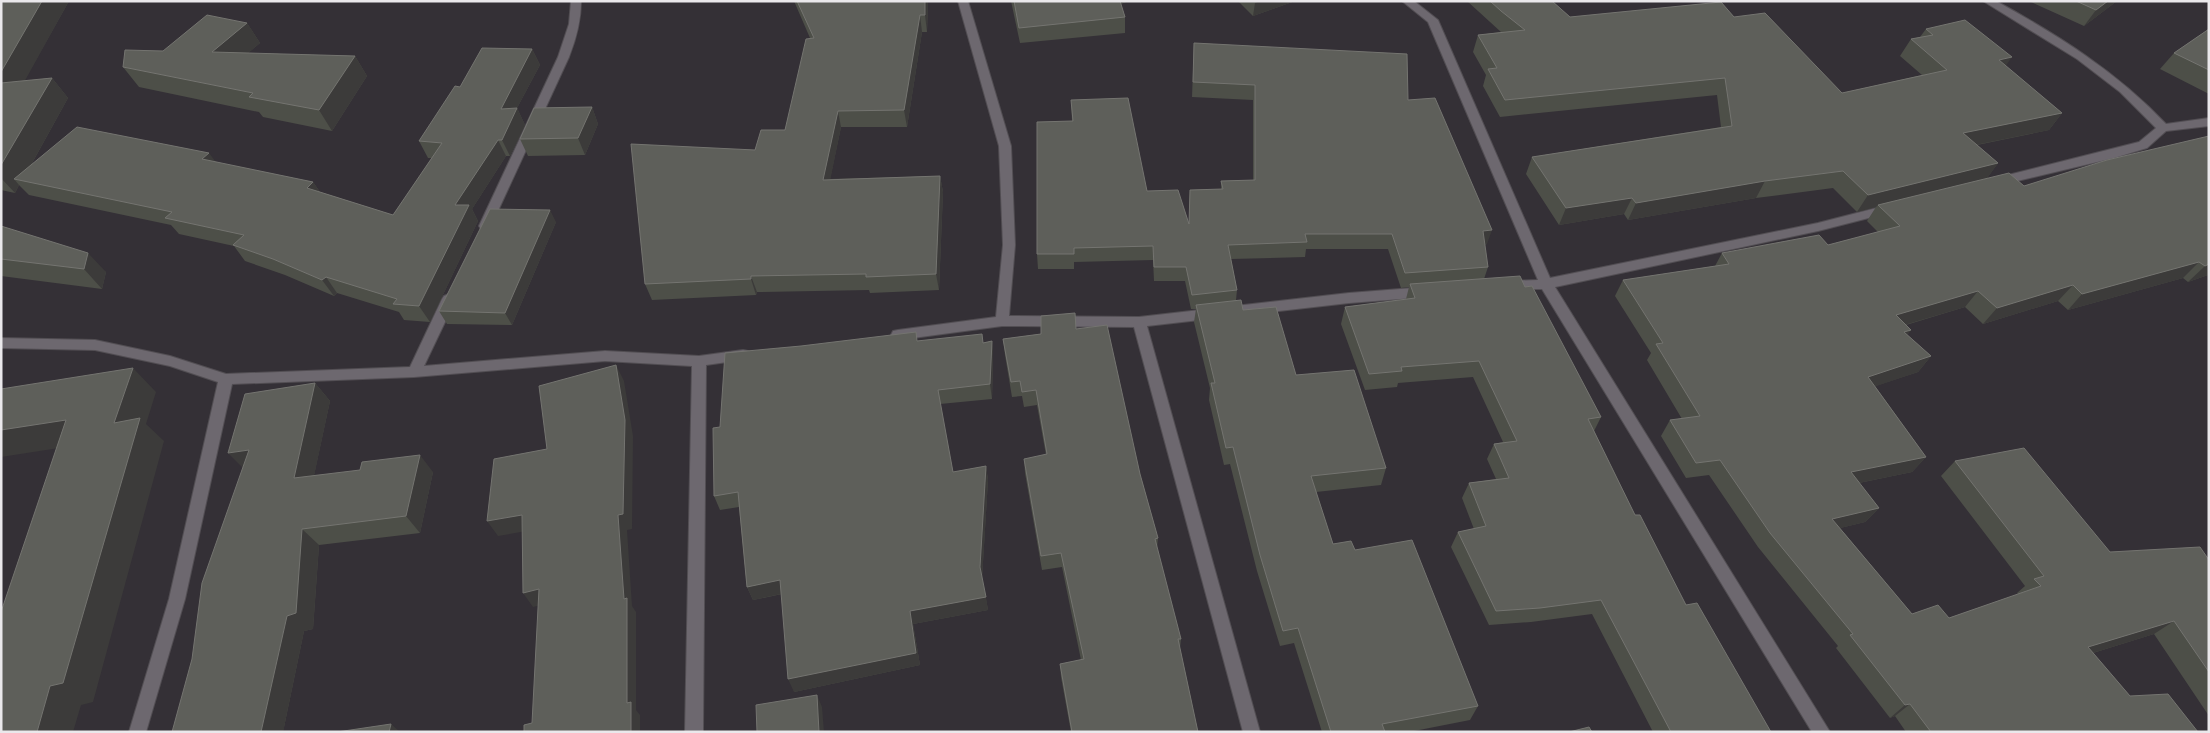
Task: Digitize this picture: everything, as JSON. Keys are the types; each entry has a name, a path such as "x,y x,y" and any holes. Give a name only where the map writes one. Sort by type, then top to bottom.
{"street":[{"path":"479,238 527,140 565,52 576,11 576,1"},
{"path":"962,1 1005,146 1009,245 1002,321"},
{"path":"1407,1 1432,20 1546,284 1822,732"},
{"path":"1988,1 2048,34 2095,68 2141,103 2163,128"},
{"path":"1984,185 2144,145 2163,128 2209,122"},
{"path":"1496,287 1546,284 1818,227 1901,206"},
{"path":"888,336 1002,321 1139,322 1349,298 1437,291"},
{"path":"414,372 453,292"},
{"path":"1139,322 1252,732"},
{"path":"1,343 95,344 170,362 226,379 414,372 605,356 699,361 755,353"},
{"path":"694,732 699,361"},
{"path":"138,732 177,599 226,379"}],"building":[{"path":"1,1 42,1 1,72"},
{"path":"797,1 925,1 925,15 920,15 904,110 838,111 823,180 940,176 936,274 866,277 866,274 751,276 751,279 645,284 631,144 755,150 761,130 785,130 806,39 814,38"},
{"path":"1014,1 1120,1 1125,17 1019,28"},
{"path":"1490,1 1552,1 1570,17 1721,2 1734,17 1765,13 1842,93 1947,70 1911,39 1933,35 1926,29 1965,20 2012,57 1999,60 2062,113 1963,133 1998,163 1868,195 1843,171 1765,181 1636,203 1632,198 1566,208 1532,157 1732,126 1725,78 1505,100 1488,69 1497,68 1478,35 1525,30"},
{"path":"2076,1 2108,1 2096,10"},
{"path":"207,15 247,23 212,52 355,56 319,110 249,97 253,93 123,67 125,50 163,51"},
{"path":"2209,29 2209,70 2174,53"},
{"path":"1194,43 1407,54 1408,100 1435,98 1492,230 1483,231 1488,267 1405,273 1392,234 1305,234 1307,242 1228,245 1237,290 1192,295 1186,267 1154,267 1153,246 1074,248 1074,254 1037,254 1037,122 1073,121 1071,100 1128,98 1147,191 1178,190 1189,224 1190,190 1223,189 1221,181 1255,180 1255,85 1193,82"},
{"path":"482,48 532,49 501,109 517,108 502,140 498,140 455,205 469,205 419,306 393,304 397,299 326,277 322,280 273,259 233,245 244,235 165,218 172,212 14,179 77,127 209,153 202,159 313,182 307,188 393,215 442,143 419,141 455,86 460,87"},
{"path":"52,78 1,165 1,83"},
{"path":"592,107 578,138 520,139 534,108"},
{"path":"2209,136 2209,264 2205,266 2199,262 2082,294 2073,285 1997,308 1978,291 1896,315 1911,330 1904,332 1931,356 1868,377 1926,457 1851,472 1879,508 1832,519 1912,614 1938,605 1949,618 2041,586 2034,579 2044,576 1955,461 2024,448 2110,552 2200,547 2209,560 2209,672 2174,621 2088,647 2130,696 2168,694 2198,732 1931,732 1910,704 1905,705 1850,635 1853,634 1770,533 1720,460 1696,463 1670,420 1700,416 1656,344 1663,343 1623,280 1729,264 1722,253 1819,235 1828,245 1900,226 1878,205 2009,173 2024,186 2107,160"},
{"path":"490,209 550,210 505,313 439,311"},
{"path":"1,226 88,253 84,269 1,259"},
{"path":"1520,276 1525,287 1532,286 1601,417 1588,419 1635,515 1640,515 1686,605 1697,603 1771,732 1671,732 1601,600 1540,608 1496,611 1458,532 1486,526 1469,483 1509,478 1494,444 1517,441 1479,361 1401,367 1402,371 1369,374 1345,307 1415,298 1410,284"},
{"path":"1241,300 1243,310 1276,307 1296,375 1354,370 1386,468 1311,476 1333,544 1351,541 1355,550 1412,540 1478,706 1382,724 1385,732 1331,732 1298,628 1283,631 1260,555 1233,447 1226,448 1211,383 1215,383 1196,305"},
{"path":"1075,313 1076,329 1107,325 1140,474 1158,538 1155,539 1181,639 1178,639 1198,732 1072,732 1060,664 1084,659 1061,553 1041,556 1024,459 1047,454 1036,390 1022,392 1020,381 1011,382 1003,339 1041,334 1041,316"},
{"path":"916,332 917,341 982,334 983,343 992,341 990,384 938,390 953,472 986,466 980,567 986,597 910,611 916,653 788,679 780,580 747,587 738,492 714,496 713,428 720,427 725,353"},
{"path":"616,365 625,420 623,514 618,515 624,599 627,598 627,703 631,702 631,732 524,732 524,725 532,723 539,589 523,593 522,515 487,521 494,459 547,449 539,386"},
{"path":"133,368 114,423 140,418 63,683 50,686 37,732 1,732 1,612 66,420 1,430 1,389"},
{"path":"315,383 294,478 360,470 362,462 420,455 406,516 302,529 296,613 287,616 261,732 172,732 192,659 202,583 249,450 228,453 245,394"},
{"path":"817,695 819,732 757,732 756,705"},
{"path":"391,724 389,732 337,732"},
{"path":"1589,727 1592,732 1569,732"}]}
